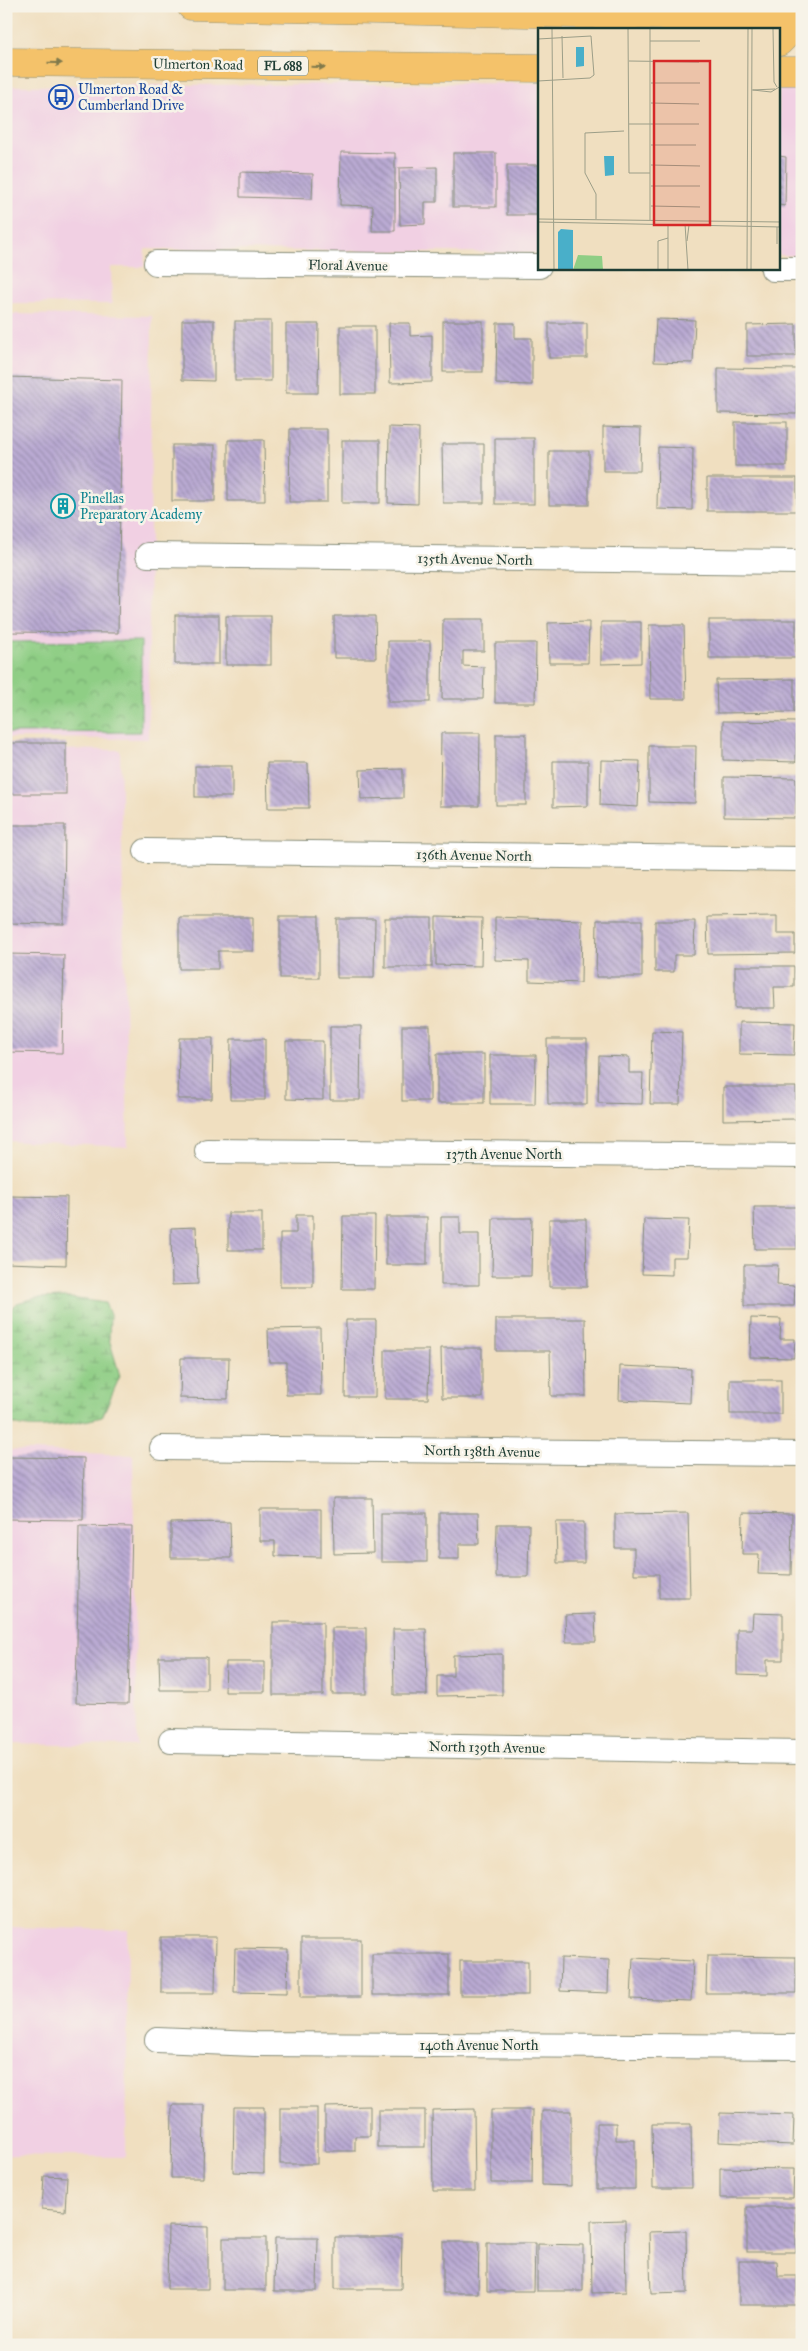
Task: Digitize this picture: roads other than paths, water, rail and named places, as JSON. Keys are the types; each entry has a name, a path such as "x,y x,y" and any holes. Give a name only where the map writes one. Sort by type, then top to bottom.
{"main road":[{"path":"191,6 615,11 798,19 792,30 780,41"},
{"path":"493,67 538,52"},
{"name":"Ulmerton Road","path":"6,62 538,68"},
{"path":"780,71 802,71"}],"street":[{"name":"Floral Avenue","path":"156,263 538,266"},
{"path":"780,269 802,269"},
{"name":"135th Avenue North","path":"148,555 802,562"},
{"name":"136th Avenue North","path":"146,851 802,859"},
{"name":"137th Avenue North","path":"207,1151 802,1156"},
{"name":"North 138th Avenue","path":"162,1448 802,1454"},
{"name":"North 139th Avenue","path":"171,1741 802,1752"},
{"name":"140th Avenue North","path":"157,2040 255,2044 802,2047"}],"place":[{"name":"Ulmerton Road & Cumberland Drive","path":"61,97"},
{"name":"Pinellas Preparatory Academy","path":"63,506"}]}
